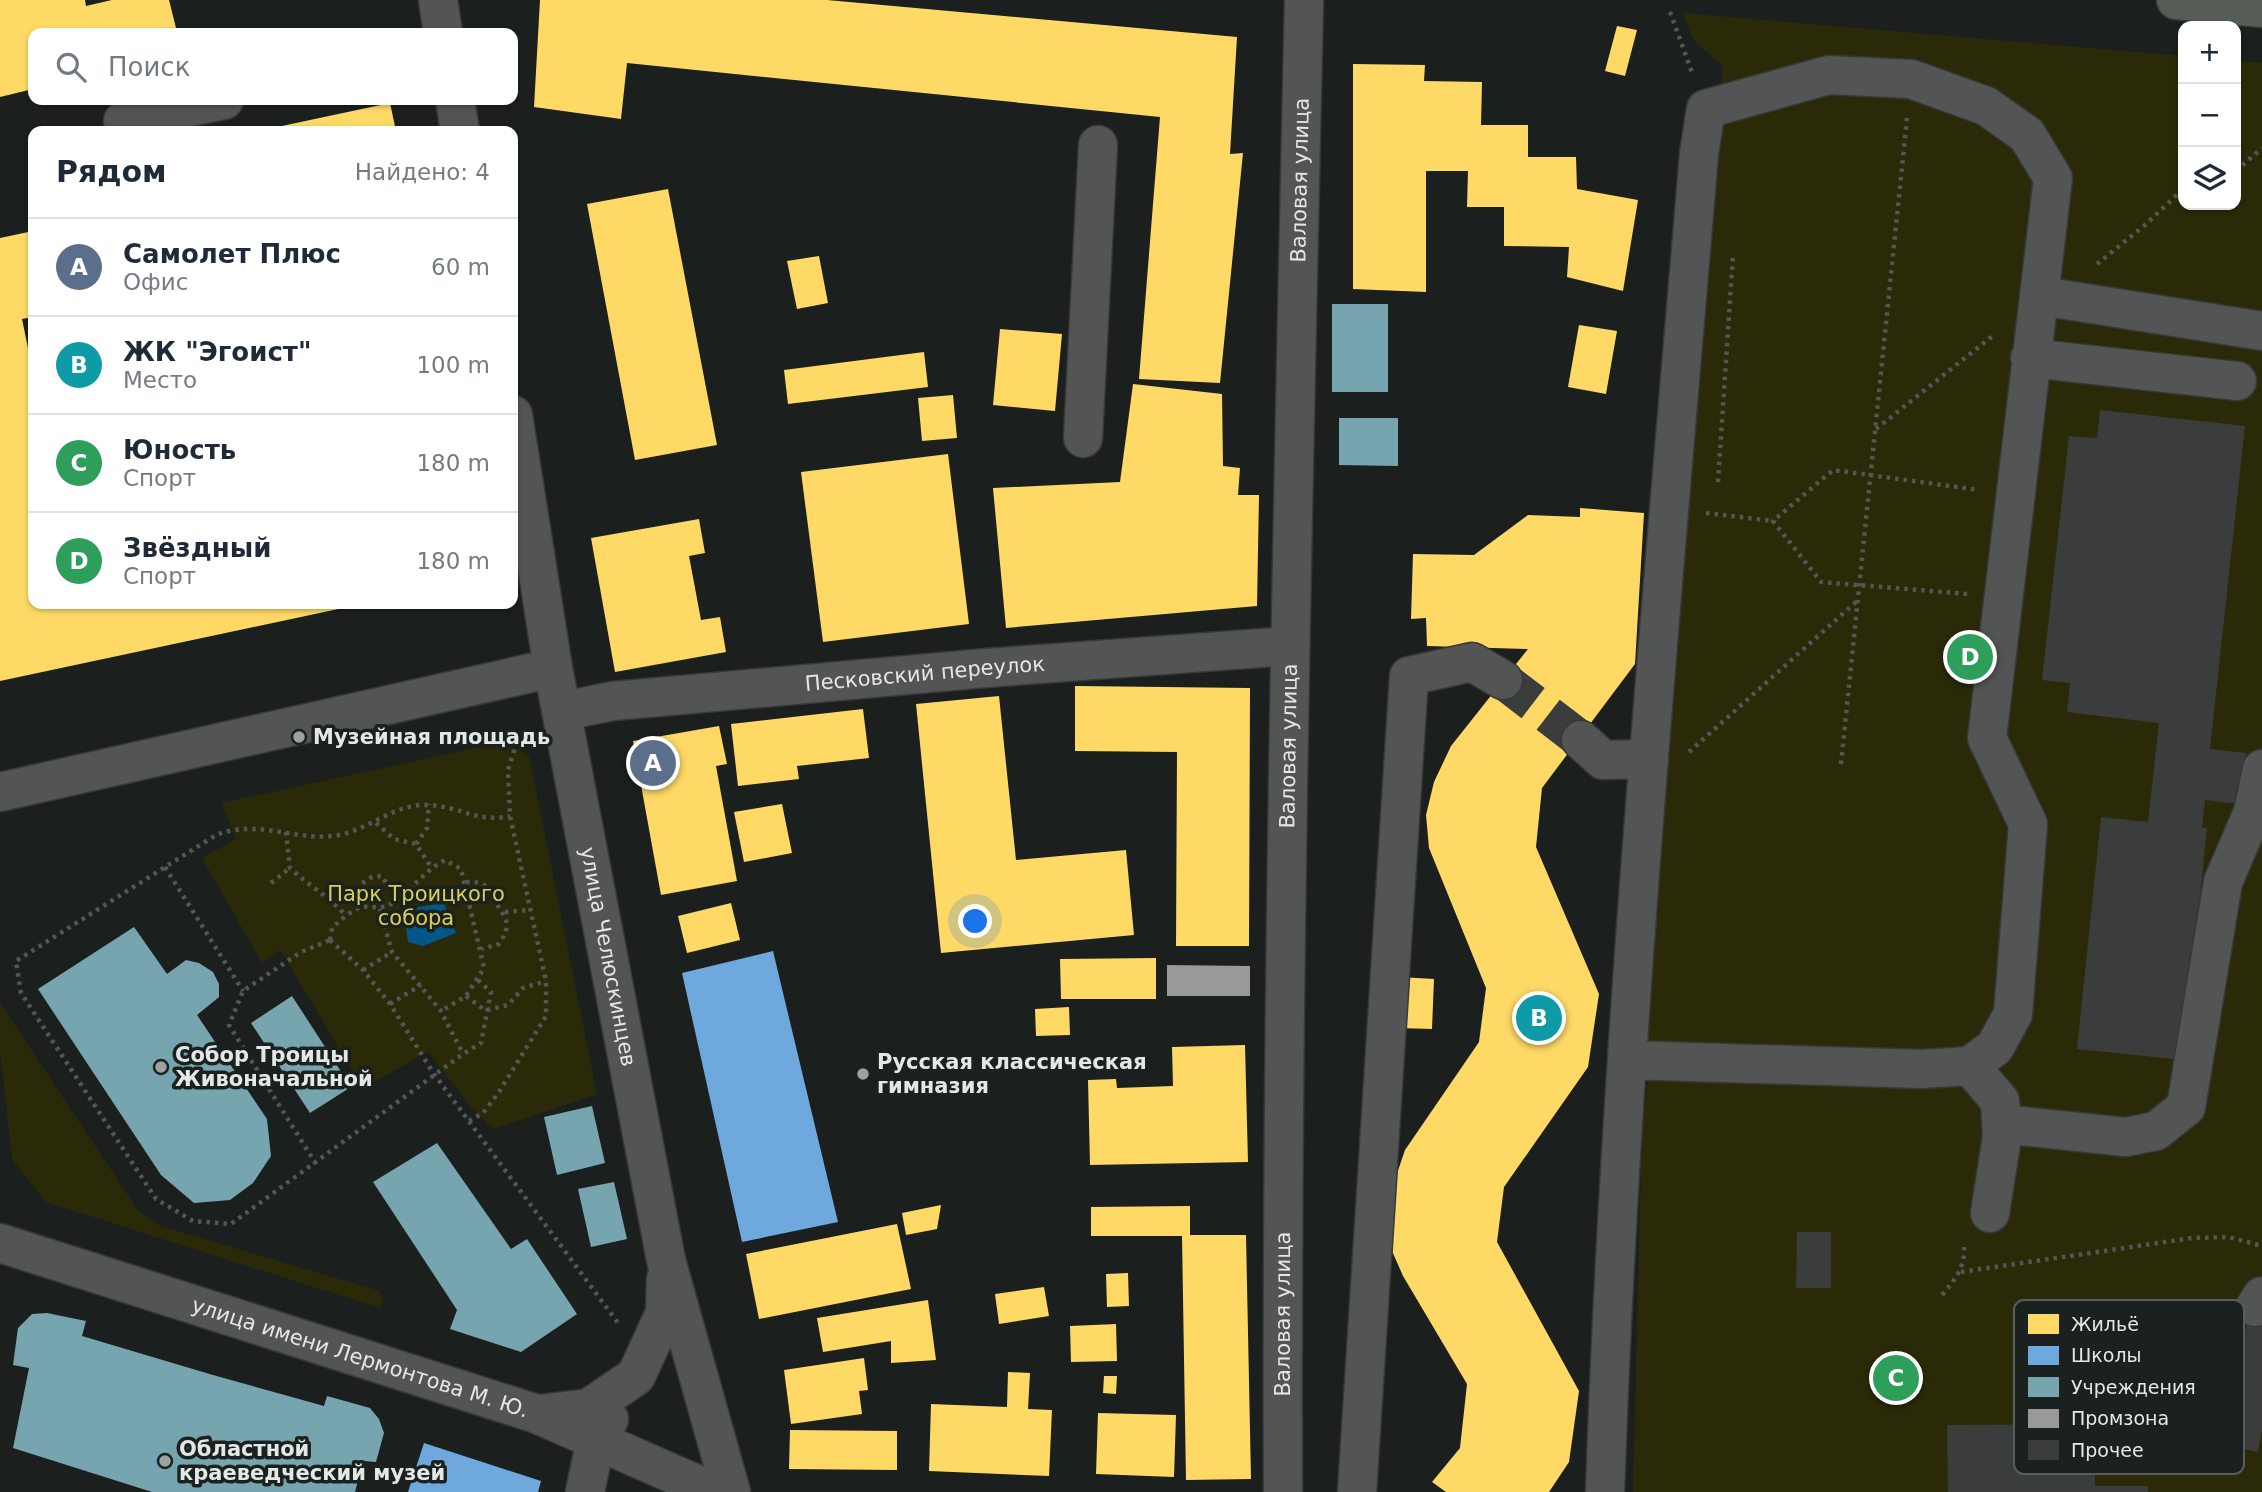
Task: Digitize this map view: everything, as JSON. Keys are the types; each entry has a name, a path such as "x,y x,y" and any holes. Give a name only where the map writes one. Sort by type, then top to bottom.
{"main road":[{"path":"2176,0 2262,8"}],"street":[{"path":"438,0 442,28"},
{"name":"Валовая улица","path":"1283,1492 1282,1190 1289,646 1304,0"},
{"path":"1605,1492 1611,1329 1628,1059 1648,775 1699,154 1706,108 1829,75 1911,79 1986,106 2027,135 2053,178 1987,738 2028,824 2013,1014 1995,1047 1970,1066 1921,1069 1628,1059"},
{"path":"123,121 200,105"},
{"path":"456,105 459,126"},
{"path":"1083,438 1098,145"},
{"path":"2041,296 2262,331"},
{"path":"2030,358 2237,381"},
{"name":"улица Челюскинцев","path":"518,446 554,668 666,1260 731,1492"},
{"name":"Песковский переулок","path":"563,711 613,701 986,668 1289,646"},
{"path":"1357,1492 1409,676 1472,662 1503,680"},
{"path":"0,792 554,668"},
{"path":"1581,740 1603,760 1648,775"},
{"path":"2001,1124 2126,1137 2156,1130 2186,1107 2223,882 2253,812 2262,769"},
{"path":"1970,1066 2000,1101 2002,1137 1990,1213"},
{"name":"улица имени Лермонтова М. Ю.","path":"0,1243 537,1415 714,1492"},
{"path":"585,1492 596,1440 636,1376 665,1313 666,1260"},
{"path":"537,1415 589,1408 636,1376"}],"path":[{"path":"1670,12 1706,108"},
{"path":"1841,764 1911,79"},
{"path":"2241,167 2262,148"},
{"path":"2145,226 2178,194"},
{"path":"1718,482 1733,247"},
{"path":"1875,430 2041,296"},
{"path":"1773,521 1832,470 2014,495"},
{"path":"1670,509 1773,521 1821,582 2003,597"},
{"path":"1648,775 1858,601"},
{"path":"469,1122 483,1114 499,1092 546,1016 546,981 510,816 508,770 515,748"},
{"path":"478,980 491,992 481,1043 434,1074 316,1164 231,1224 193,1221 156,1199 21,993 16,961 216,835 237,828 333,836 376,823 409,805 429,804 490,821 510,816"},
{"path":"416,844 427,828 429,804"},
{"path":"376,823 394,839 416,844 432,867"},
{"path":"286,832 290,868 310,887 329,896 346,916"},
{"path":"330,940 332,928 346,916 360,907 380,909 396,900 421,881 432,867 445,860 461,869 482,949 484,968 466,996 441,1012"},
{"path":"165,867 243,991"},
{"path":"271,883 290,868"},
{"path":"360,907 357,898 361,884 372,877 382,876 396,900"},
{"path":"466,882 479,881 491,889 496,904 505,912 507,931 499,944 482,949"},
{"path":"380,909 392,952 441,1012 463,1054"},
{"path":"505,912 530,910"},
{"path":"316,1164 229,1025 243,991 301,952 330,940"},
{"path":"330,940 363,970 390,1004 434,1074 618,1323"},
{"path":"363,970 392,952"},
{"path":"486,1011 508,1005 523,988 546,981"},
{"path":"390,1004 421,985"},
{"path":"466,996 486,1011"},
{"path":"1942,1295 1961,1272 2192,1238 2230,1237 2262,1246"}],"green space":[{"path":"1683,13 2178,56 2178,210 2241,210 2241,61 2262,63 2262,1492 1633,1492 1642,1127 1651,1061 1628,1060 1723,66 1693,40"},
{"name":"Парк Троицкого собора","path":"503,742 529,755 597,1094 493,1129 471,1107 428,1052 363,1088 280,950 262,963 202,858 236,839 222,803"},
{"path":"0,1003 139,1212 160,1226 380,1291 383,1300 380,1308 46,1202 12,1159 0,1050"}],"water":[{"path":"444,903 456,933 423,946 408,942 406,928 418,907"}],"building: Жильё":[{"path":"0,0 85,0 86,6 112,0 169,0 176,28 28,28 28,90 0,97"},
{"path":"540,0 827,0 1237,37 1230,154 1243,153 1220,383 1139,379 1160,117 627,63 621,119 534,107"},
{"path":"1617,26 1637,30 1625,76 1605,71"},
{"path":"1353,64 1425,65 1424,81 1482,82 1481,125 1528,125 1528,157 1576,157 1577,189 1638,200 1623,291 1567,277 1569,247 1504,246 1504,207 1467,207 1468,171 1426,171 1426,292 1353,289"},
{"path":"390,105 395,126 282,126"},
{"path":"668,189 717,445 635,460 587,204"},
{"path":"28,232 28,318 22,319 28,348 28,609 338,609 0,681 0,238"},
{"path":"819,256 828,303 797,309 787,261"},
{"path":"1579,325 1617,331 1606,394 1568,387"},
{"path":"1000,329 1062,334 1055,411 993,405"},
{"path":"924,352 928,387 788,404 784,370"},
{"path":"1133,384 1222,394 1223,466 1240,468 1238,495 1259,495 1257,606 1006,628 993,488 1120,482"},
{"path":"953,395 957,438 922,441 918,398"},
{"path":"948,454 969,624 823,642 801,472"},
{"path":"1580,508 1644,513 1635,664 1542,788 1536,847 1599,994 1588,1067 1504,1187 1497,1242 1579,1391 1569,1462 1549,1492 1446,1492 1432,1482 1460,1448 1467,1384 1403,1276 1392,1251 1388,1223 1391,1191 1405,1150 1479,1042 1486,988 1429,848 1426,815 1434,782 1451,746 1528,649 1427,646 1426,618 1411,619 1413,554 1474,555 1528,515 1580,517"},
{"path":"699,519 705,553 689,556 701,620 720,617 726,652 615,672 591,538"},
{"path":"1075,686 1250,688 1249,946 1176,946 1177,752 1075,751"},
{"path":"999,696 1016,860 1126,850 1134,935 941,953 916,704"},
{"path":"863,709 869,758 797,766 799,779 738,786 731,724"},
{"path":"719,726 727,764 716,766 737,881 661,895 633,741"},
{"path":"782,804 792,853 744,862 734,812"},
{"path":"731,903 740,940 687,953 678,916"},
{"path":"1156,958 1156,999 1061,999 1060,959"},
{"path":"1400,977 1434,979 1432,1029 1398,1028"},
{"path":"1069,1007 1070,1035 1036,1036 1035,1009"},
{"path":"1245,1045 1248,1162 1090,1165 1088,1080 1116,1079 1117,1088 1173,1086 1172,1047"},
{"path":"941,1205 937,1229 906,1235 902,1213"},
{"path":"1190,1206 1190,1235 1246,1235 1251,1479 1186,1480 1182,1236 1091,1236 1091,1207"},
{"path":"897,1224 911,1289 759,1319 746,1254"},
{"path":"1128,1273 1129,1306 1107,1307 1106,1274"},
{"path":"1044,1287 1049,1316 999,1324 995,1294"},
{"path":"928,1300 936,1360 891,1363 891,1341 823,1352 817,1318"},
{"path":"1116,1324 1117,1361 1071,1362 1070,1326"},
{"path":"864,1358 868,1390 859,1391 862,1414 791,1424 784,1370"},
{"path":"1008,1372 1030,1373 1028,1409 1052,1410 1049,1476 929,1471 931,1404 1007,1407"},
{"path":"1104,1376 1117,1376 1116,1394 1103,1393"},
{"path":"1098,1413 1176,1415 1174,1477 1096,1474"},
{"path":"790,1430 897,1431 897,1470 789,1469"}],"building: Школы":[{"path":"773,951 838,1222 742,1242 682,973"},
{"path":"424,1443 541,1481 538,1492 408,1492"}],"building: Учреждения":[{"path":"1332,304 1388,304 1388,392 1332,392"},
{"path":"1339,418 1398,418 1398,466 1339,465"},
{"name":"Собор Троицы Живоначальной","path":"134,927 167,974 186,960 199,963 213,972 219,984 219,997 197,1015 267,1119 271,1156 253,1183 230,1200 194,1203 161,1175 38,989"},
{"path":"292,996 351,1087 310,1113 251,1023"},
{"path":"592,1106 605,1163 557,1175 544,1117"},
{"path":"437,1143 511,1249 527,1239 577,1314 521,1352 450,1329 457,1310 373,1182"},
{"path":"614,1182 627,1239 591,1247 578,1189"},
{"path":"47,1313 86,1321 82,1336 213,1375 324,1406 327,1396 370,1408 379,1419 384,1433 376,1462 363,1461 355,1492 152,1492 13,1448 29,1368 13,1365 18,1328 32,1314"}],"building: Промзона":[{"path":"1167,965 1250,966 1250,996 1167,996"}],"building: Прочее":[{"path":"2100,410 2245,426 2210,749 2246,753 2240,804 2205,800 2202,828 2207,828 2183,1060 2077,1049 2101,817 2148,822 2159,723 2067,712 2070,683 2042,680 2069,436 2097,438"},
{"path":"1797,1232 1831,1232 1831,1288 1796,1288"},
{"path":"2247,1321 2262,1324 2262,1429 2258,1452 2244,1449 2244,1337"},
{"path":"1947,1425 2014,1425 2014,1474 2095,1474 2095,1486 2148,1486 2148,1492 1948,1492"}],"tunnel":[{"path":"1503,680 1581,740"}],"place":[{"name":"Звёздный","path":"1970,657"},
{"name":"Музейная площадь","path":"299,737"},
{"name":"Самолет Плюс","path":"653,763"},
{"name":"ЖК \"Эгоист\"","path":"1539,1018"},
{"name":"Собор Троицы Живоначальной","path":"161,1067"},
{"name":"Русская классическая гимназия","path":"863,1074"},
{"name":"Юность","path":"1896,1378"},
{"name":"Областной краеведческий музей","path":"165,1461"}]}
